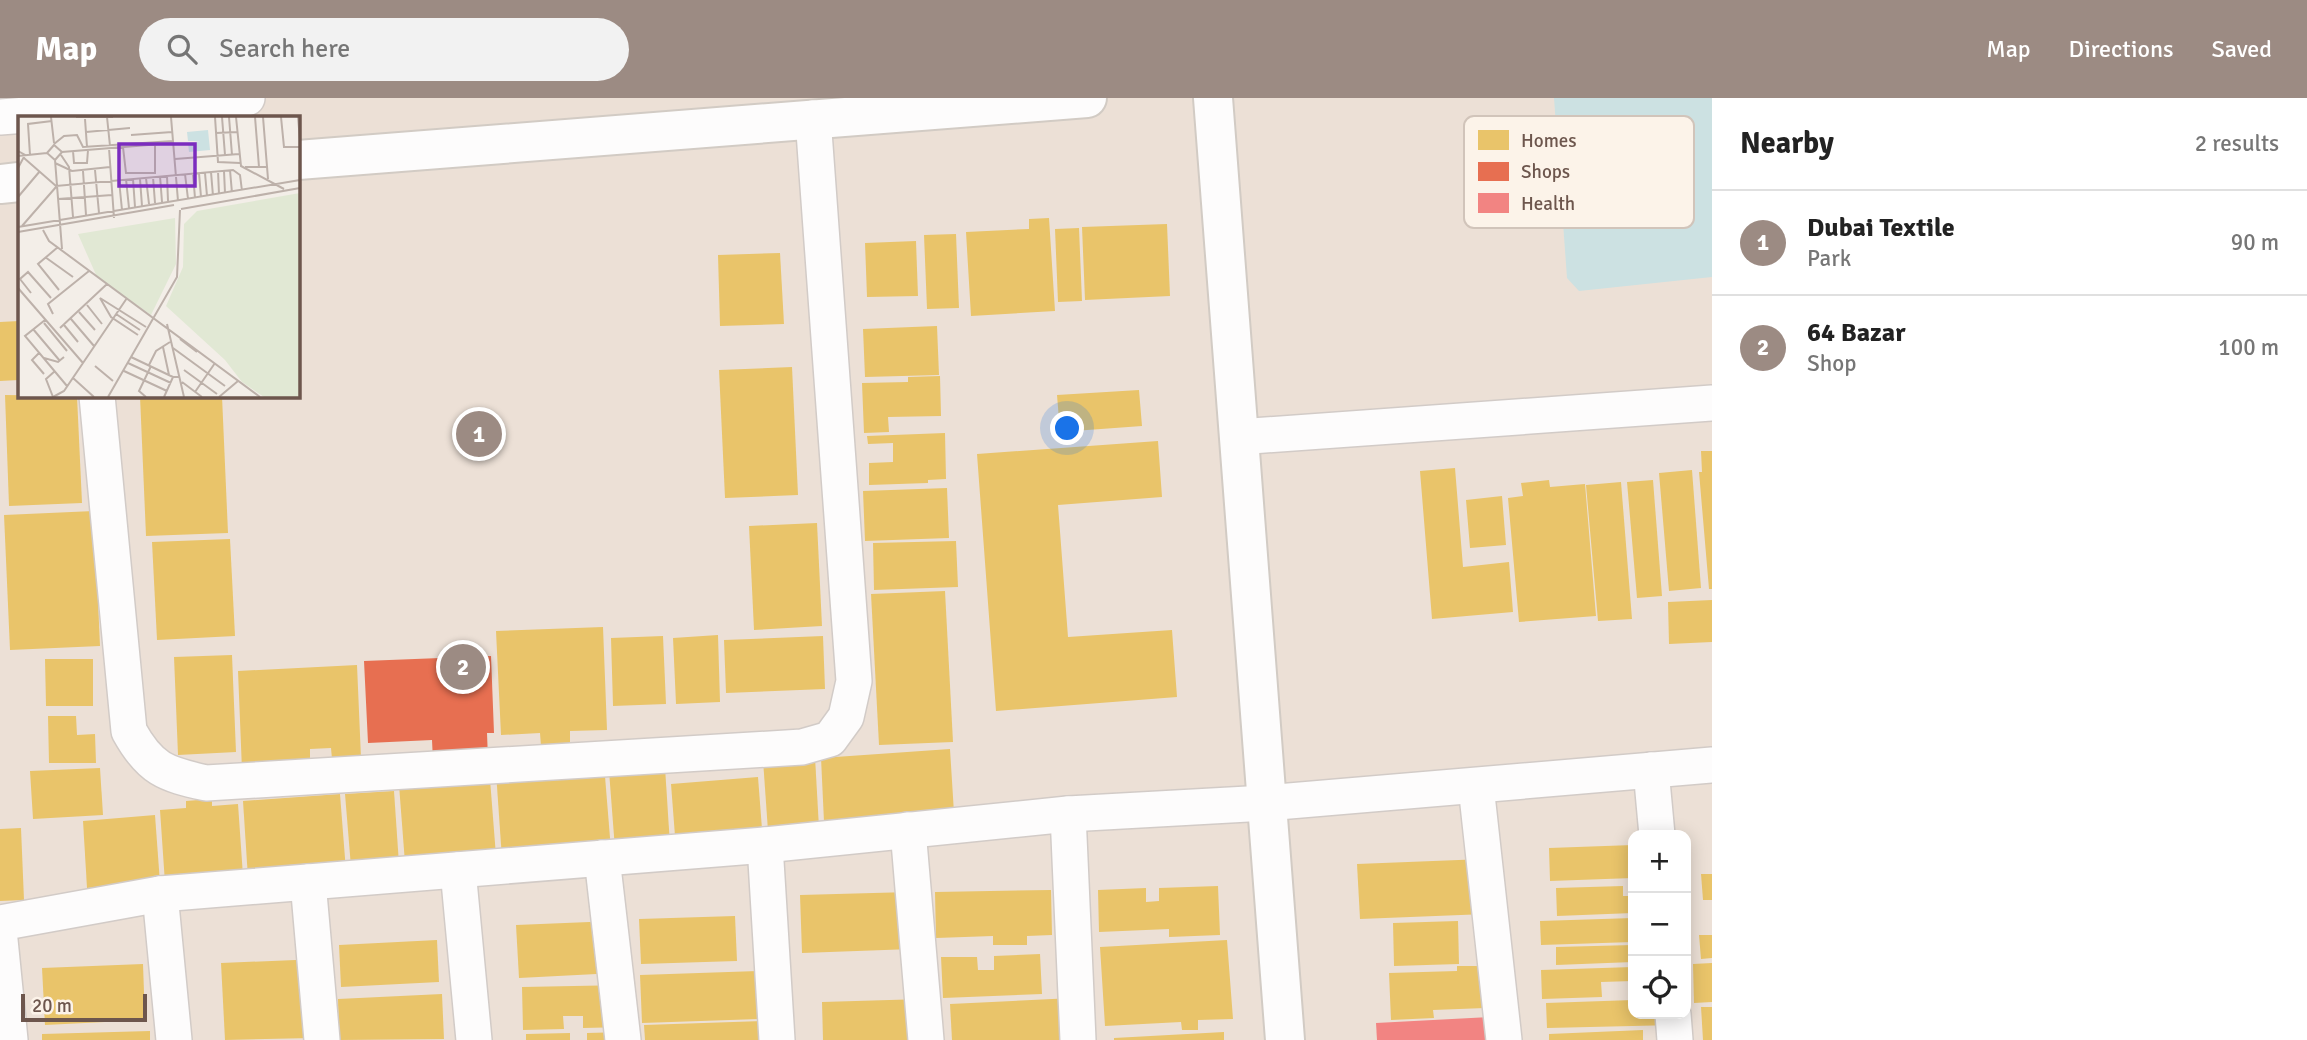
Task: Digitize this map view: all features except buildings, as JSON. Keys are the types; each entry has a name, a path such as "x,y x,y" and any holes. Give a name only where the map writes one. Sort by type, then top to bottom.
{"street":[{"path":"0,117 247,98"},
{"path":"299,160 1087,98"},
{"path":"1213,98 1285,1040"},
{"path":"97,397 129,731 142,754 169,775 206,783 802,747 830,739 846,717 854,681 813,118"},
{"path":"0,184 18,182"},
{"path":"1238,437 1712,403"},
{"path":"0,923 160,894 765,845 1068,814 1266,803 1712,765"},
{"path":"1651,770 1657,830"},
{"path":"1476,786 1504,1040"},
{"path":"1068,814 1078,1040"},
{"path":"908,830 926,1040"},
{"path":"765,845 777,1040"},
{"path":"602,858 623,1040"},
{"path":"458,870 474,1040"},
{"path":"308,882 322,1040"},
{"path":"160,894 174,1040"},
{"path":"0,940 10,1040"},
{"path":"1673,1019 1675,1040"}],"shaded area":[{"path":"0,98 1712,98 1712,1040 0,1040"},
{"path":"1554,98 1712,98 1712,277 1579,291 1567,278 1563,228 1694,228 1694,116 1555,116"}],"place":[{"name":"Dubai Textile","path":"479,434"},
{"name":"64 Bazar","path":"463,667"}]}
